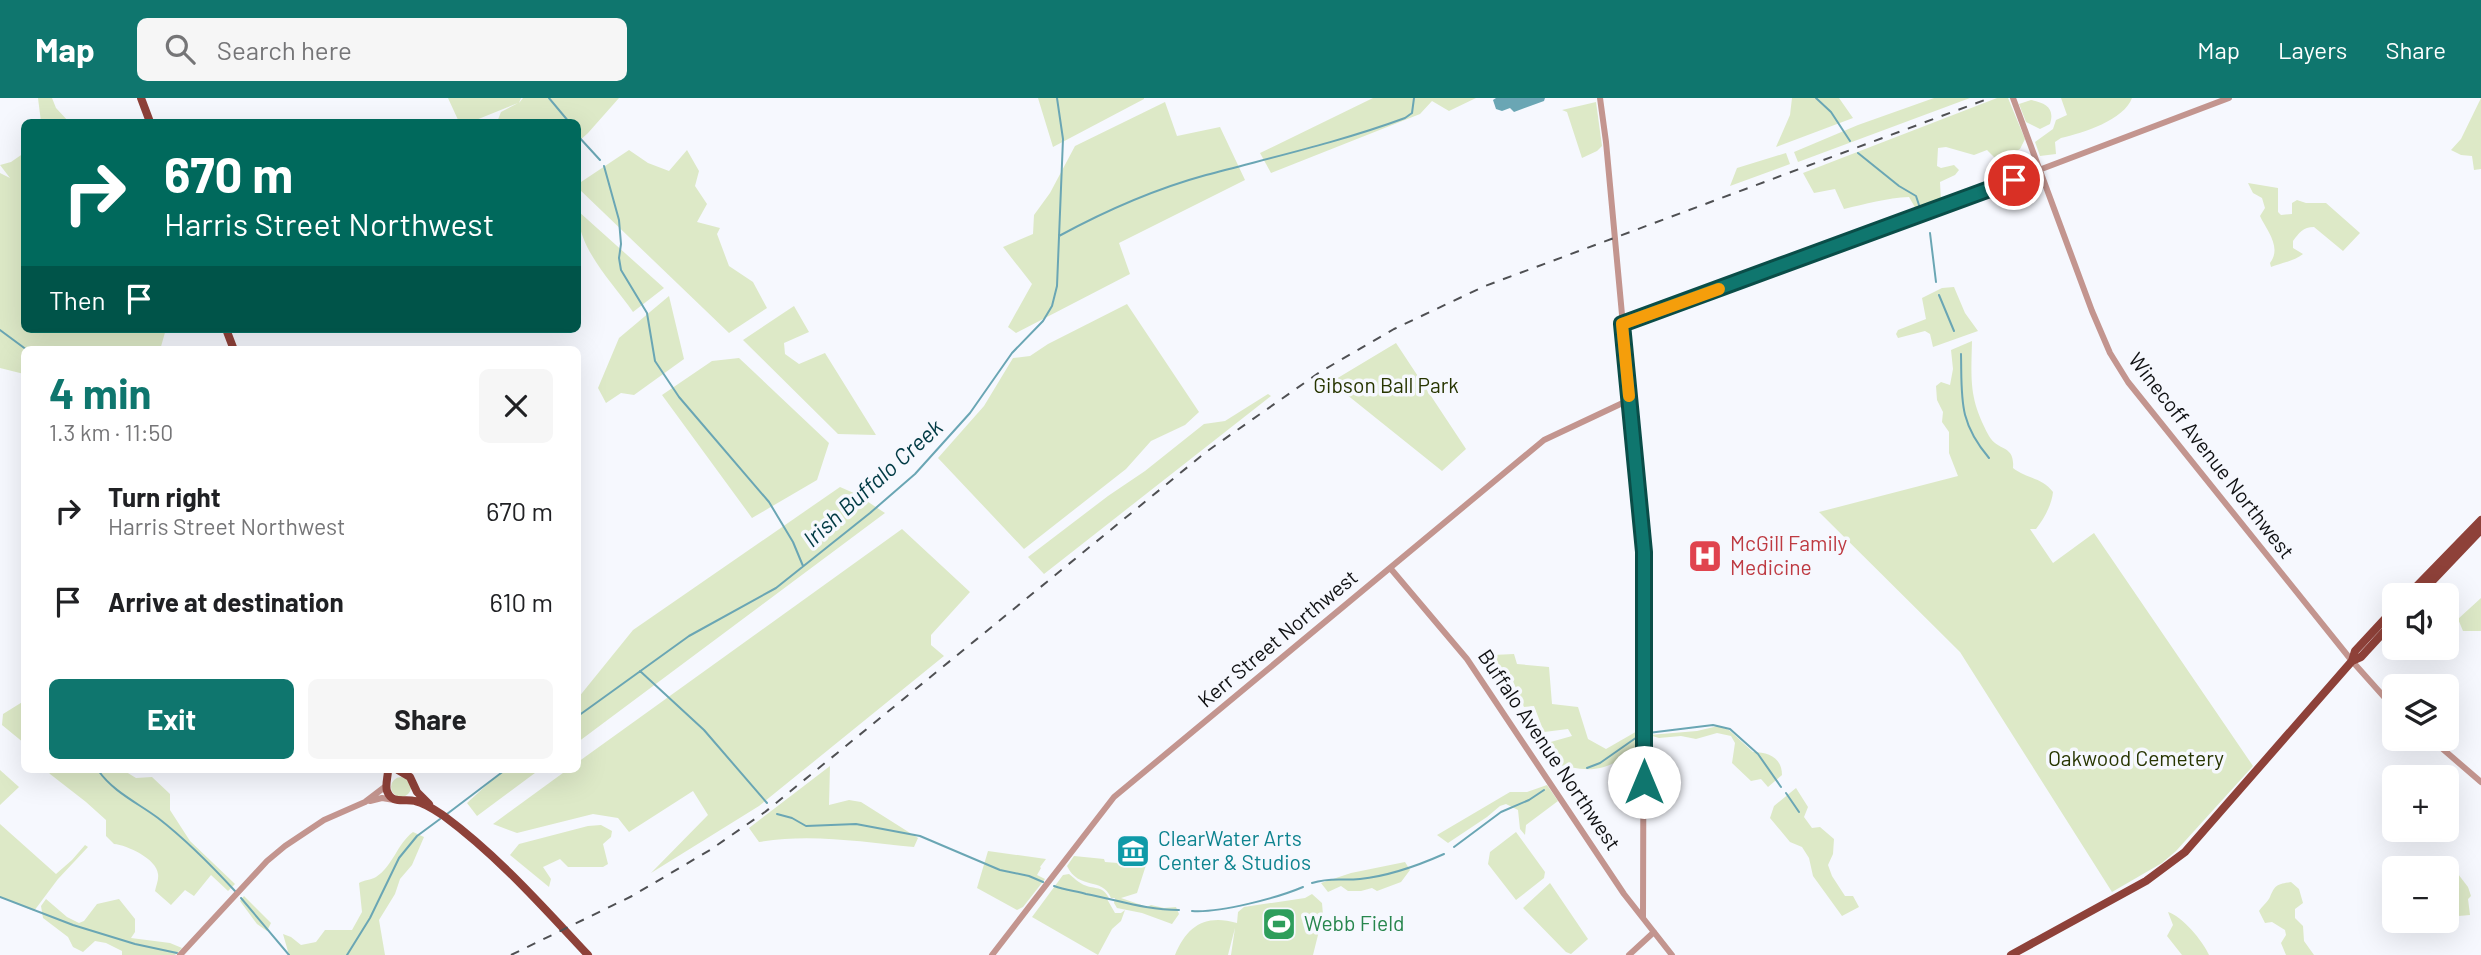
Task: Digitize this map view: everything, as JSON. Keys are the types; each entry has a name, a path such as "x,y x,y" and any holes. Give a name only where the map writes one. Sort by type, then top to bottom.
{"main road":[{"path":"139,98 146,119"},
{"path":"2420,583 2481,520"},
{"path":"2430,583 2481,530"},
{"path":"2011,955 2146,881 2185,852 2352,661 2355,651 2382,623"},
{"path":"2352,661 2361,657 2382,634"},
{"path":"388,773 389,795 416,801 433,809"},
{"path":"387,783 399,773"},
{"path":"403,773 411,778 416,792 433,809 495,857 587,953"},
{"path":"402,800 412,794 414,786"}],"street":[{"path":"1600,98 1645,569 1643,917"},
{"name":"Winecoff Avenue Northwest","path":"2013,98 2102,334 2128,383 2382,695"},
{"path":"1622,324 2229,98"},
{"name":"Kerr Street Northwest","path":"992,955 1114,797 1544,440 1629,400"},
{"name":"Buffalo Avenue Northwest","path":"1391,569 1468,659 1625,894 1672,955"},
{"path":"2445,751 2481,782"},
{"path":"180,955 267,861 285,846 324,820 365,802 382,791 387,783"},
{"path":"365,802 384,798 402,800"},
{"path":"1629,955 1654,932"}],"green space":[{"path":"38,98 52,98 56,108 66,119 41,119"},
{"path":"448,98 521,98 519,103 523,98 619,98 581,139 581,119 498,119 501,112 518,103 478,119 458,119"},
{"path":"1038,98 1144,98 1144,99 1053,147"},
{"path":"1373,98 1476,98 1449,111 1432,101 1420,114 1271,173 1260,153"},
{"path":"1792,98 1839,98 1853,118 1776,147 1790,115"},
{"path":"1934,98 1970,98 1798,162 1794,152 1858,125"},
{"path":"1997,98 2008,98 2025,139 2020,149 1998,161 1987,150 1974,155 1946,147 1938,148 1937,166 1941,168 1954,165 1959,170 1940,182 1941,202 1916,209 1909,197 1844,209 1835,189 1814,193 1803,173"},
{"path":"2061,98 2132,98 2128,106 2112,119 2061,138 2055,142 2056,154 2040,156 2035,142 2053,129 2056,120 2067,115"},
{"path":"2481,98 2481,169 2474,170 2472,156 2451,150 2461,139"},
{"path":"2031,100 2048,107 2051,114 2050,124 2040,129 2026,122 2019,104"},
{"path":"1165,102 1177,136 1220,127 1245,180 1119,243 1130,274 1016,333 1008,327 1032,284 1003,247 1033,234 1034,215 1050,193 1075,146"},
{"path":"1596,102 1602,146 1582,158 1567,112 1562,110"},
{"path":"629,150 648,163 669,171 687,150 699,171 695,186 707,204 697,222 720,228 717,234 729,266 753,282 767,308 729,333 581,191 581,182"},
{"path":"1786,153 1790,164 1730,186 1737,168"},
{"path":"21,155 21,333 165,333 161,346 21,346 21,373 0,368 0,173 10,178 0,165"},
{"path":"2248,183 2278,188 2278,212 2281,215 2292,214 2292,203 2297,200 2326,203 2360,233 2343,251 2314,227 2307,228 2293,241 2293,248 2303,254 2271,267 2274,245 2260,216 2265,208 2262,198 2253,193"},
{"path":"581,214 664,288 633,312 583,238"},
{"path":"1954,287 1965,313 1978,331 1933,347 1930,334 1925,331 1898,338 1898,330 1926,319 1922,298 1942,288"},
{"path":"669,296 684,359 634,395 621,393 606,403 598,388 619,338"},
{"path":"1127,304 1199,412 1185,425 1151,441 1126,469 1024,549 938,458 984,406 1013,358 1030,356"},
{"path":"794,306 809,332 784,343 785,354 799,364 825,353 876,435 838,434 743,340"},
{"name":"Oakwood Cemetery","path":"1972,341 1973,390 1982,423 1993,441 2009,452 2013,468 2044,483 2053,492 2042,521 2036,529 2030,529 2053,563 2094,533 2253,766 2176,851 2162,863 2112,892 1960,652 1819,512 1958,476 1949,453 1949,432 1942,422 1943,412 1937,400 1936,386 1941,382 1950,385 1953,369 1951,350"},
{"name":"Gibson Ball Park","path":"1396,343 1466,449 1442,471 1331,382"},
{"path":"739,358 829,443 817,480 752,518 662,395 712,361"},
{"path":"1268,394 1271,396 1044,574 1028,557 1204,424 1225,421"},
{"path":"840,487 885,513 581,740 581,694 633,630"},
{"path":"902,529 970,592 931,635 931,645 944,656 759,806 651,873 708,815 693,791 629,832 618,818 593,814 517,833 493,824 563,773 581,773 581,760"},
{"path":"2481,598 2481,631 2463,631 2459,618"},
{"path":"1514,654 1517,664 1549,667 1552,704 1578,707 1588,739 1606,749 1639,730 1639,747 1615,762 1596,769 1547,762 1543,754 1547,743 1572,736 1568,729 1544,732 1534,706 1524,707 1510,674 1501,673 1493,655"},
{"path":"21,703 21,741 2,725 3,714"},
{"path":"1718,726 1729,730 1753,752 1774,757 1780,764 1782,775 1768,787 1761,779 1751,781 1732,763 1735,743 1731,736 1717,733 1696,739 1681,736 1659,738 1649,735 1697,731"},
{"path":"830,766 829,805 849,800 861,802 918,838 914,847 817,838 759,842 749,828"},
{"path":"0,770 19,787 0,805"},
{"path":"128,773 136,778 152,777 170,794 170,810 190,841 235,884 228,891 211,875 194,896 185,890 171,905 155,891 158,876 153,863 133,850 114,844 106,836 106,820 50,774"},
{"path":"500,773 535,773 477,816 467,803"},
{"path":"401,777 408,780 411,787 408,794 401,797 394,794 391,787 394,780"},
{"path":"1547,785 1558,801 1526,825 1525,835 1520,829 1518,810 1506,804 1448,843 1437,835 1510,792 1527,792"},
{"path":"1796,788 1808,807 1804,817 1812,828 1820,827 1834,839 1833,854 1828,865 1832,876 1845,896 1853,896 1859,907 1842,916 1813,876 1809,858 1802,847 1790,842 1770,818 1774,806"},
{"path":"0,824 56,874 85,845 88,847 58,879 34,911 0,897"},
{"path":"601,825 612,831 611,837 603,844 608,864 603,867 568,867 560,859 543,867 551,879 549,887 510,855 519,844"},
{"path":"413,832 424,837 412,865 400,879 395,894 379,920 385,955 289,955 283,934 301,945 316,942 325,930 352,930 362,912 359,883 382,872"},
{"path":"1516,832 1545,872 1544,878 1516,900 1488,864 1490,852"},
{"path":"988,851 1046,859 1037,875 1045,879 1023,907 1017,910 977,888"},
{"path":"1074,856 1104,859 1105,862 1147,862 1137,893 1121,898 1147,907 1176,907 1179,914 1172,924 1142,913 1117,908 1115,898 1111,898 1102,887 1072,874 1067,866"},
{"path":"1405,862 1410,870 1401,882 1377,891 1372,888 1348,891 1341,886 1328,892 1321,883 1351,873"},
{"path":"1069,874 1082,884 1104,891 1115,913 1125,910 1121,921 1112,929 1098,955 1032,917 1063,875"},
{"path":"2459,875 2471,896 2468,899 2470,915 2459,916"},
{"path":"2291,882 2299,889 2303,903 2295,909 2295,918 2303,926 2304,941 2314,955 2286,955 2281,943 2286,935 2285,930 2272,922 2265,923 2259,911 2275,888"},
{"path":"1550,883 1588,939 1571,954 1523,908"},
{"name":"Webb Field","path":"1312,894 1322,903 1323,915 1313,955 1231,955 1235,928 1228,955 1175,955 1185,936 1198,925 1216,920 1237,923 1238,912 1244,907 1305,898"},
{"path":"244,896 271,923 267,931 257,924 240,901"},
{"path":"46,899 67,917 79,923 84,921 97,904 119,899 135,919 135,932 131,938 170,943 182,948 175,955 122,955 122,951 95,941 83,952 73,947 68,937 43,918 41,906"},
{"path":"2168,912 2192,930 2209,955 2182,955 2167,936 2173,925"}],"water":[{"path":"1545,98 1544,101 1514,112 1510,108 1502,111 1496,109 1493,100"}],"waterway":[{"path":"549,98 566,119"},
{"name":"Irish Buffalo Creek","path":"581,714 689,636 776,588 870,513 915,474 970,413 1012,353 1043,321 1052,306 1057,286 1063,139 1057,98"},
{"path":"1059,236 1112,209 1168,187 1331,142 1405,118 1412,113 1414,98"},
{"path":"1816,98 1831,112 1850,141"},
{"path":"581,139 600,160"},
{"path":"1858,153 1916,196 1921,211"},
{"path":"604,166 619,220 621,270 647,313 655,361 679,397 769,502 793,542 803,566"},
{"path":"1930,233 1936,282"},
{"path":"1939,295 1954,331"},
{"path":"0,330 22,346"},
{"path":"1961,354 1962,397 1967,421 1989,458"},
{"path":"640,671 704,730 767,803"},
{"path":"1648,733 1713,725 1730,729 1758,754 1781,787"},
{"path":"1587,768 1600,763 1640,735"},
{"path":"100,773 118,791 178,835 235,891"},
{"name":"Irish Buffalo Creek","path":"447,814 501,773"},
{"path":"1454,847 1501,812 1544,790"},
{"path":"1786,793 1799,812"},
{"path":"777,814 806,826 856,824 920,836 1000,870 1043,882"},
{"name":"Irish Buffalo Creek","path":"347,955 370,918 399,858 417,836 440,819"},
{"path":"1312,883 1382,876 1444,854"},
{"path":"1054,886 1144,907 1179,910"},
{"path":"1192,911 1218,910 1248,904 1303,887"},
{"path":"0,897 73,925 135,944 177,953"},
{"path":"241,898 289,955"}],"railway":[{"path":"511,955 632,896 710,850 765,812 1206,452 1320,372 1394,329 1485,286 1990,98"}],"slow traffic":[{"path":"1629,396 1622,324 1719,289"}],"place":[{"name":"McGill Family Medicine","path":"1705,556"},
{"name":"ClearWater Arts Center & Studios","path":"1133,851"},
{"name":"Webb Field","path":"1279,924"}],"route":[{"path":"1644,782 1645,569 1622,324 2014,180"}]}
